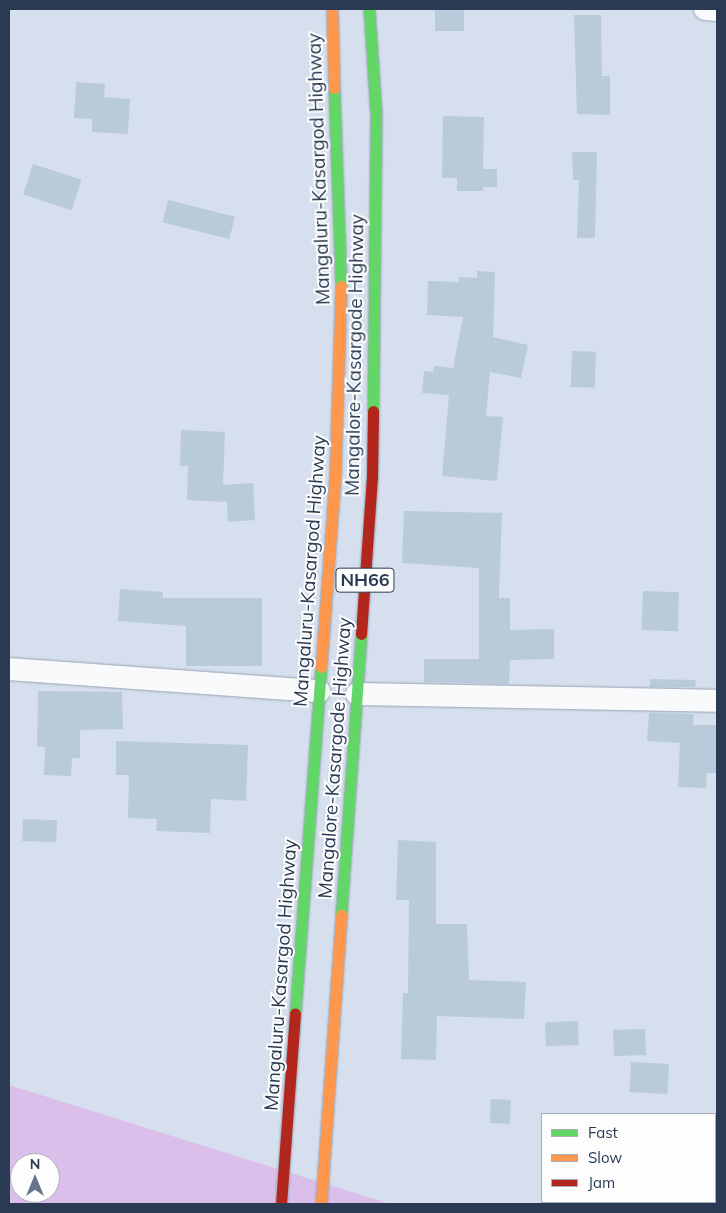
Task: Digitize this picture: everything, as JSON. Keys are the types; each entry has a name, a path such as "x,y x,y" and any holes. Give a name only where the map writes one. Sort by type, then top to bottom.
{"highway":[{"name":"Mangaluru-Kasargod Highway","path":"281,1204 335,476 341,295 332,9"},
{"name":"Mangalore-Kasargode Highway","path":"321,1204 372,477 376,115 369,9"}],"street":[{"path":"705,9 717,10"},
{"path":"9,669 319,691"},
{"path":"357,694 717,701"}],"shaded area":[{"path":"9,1085 390,1204 9,1204"}],"building":[{"path":"435,9 464,9 464,31 435,31"},
{"path":"574,15 601,15 602,76 610,76 610,115 577,114"},
{"path":"76,82 105,84 104,97 130,99 128,134 92,132 92,119 74,118"},
{"path":"443,116 484,117 483,169 497,169 497,187 483,187 483,191 457,191 457,178 442,178"},
{"path":"572,152 597,152 595,238 577,238 579,180 573,180"},
{"path":"33,164 82,180 72,210 23,194"},
{"path":"168,200 235,217 229,239 162,222"},
{"path":"477,271 495,272 493,337 528,345 521,378 490,372 486,416 503,417 497,481 442,476 449,395 422,393 424,371 433,372 434,366 453,368 463,317 427,315 428,281 459,282 459,277 477,278"},
{"path":"572,351 596,352 595,388 571,387"},
{"path":"181,430 225,432 223,485 253,483 255,520 228,522 227,502 187,500 188,466 180,466"},
{"path":"404,511 502,513 499,598 510,598 510,630 554,629 554,659 510,660 509,684 424,682 424,659 479,659 479,568 402,563"},
{"path":"120,589 163,592 163,598 262,598 262,666 186,666 186,626 118,621"},
{"path":"643,591 679,592 678,631 642,630"},
{"path":"650,679 696,680 695,687 650,687"},
{"path":"38,691 122,692 123,729 80,730 80,758 72,758 71,776 44,775 45,747 37,747"},
{"path":"649,713 694,714 693,725 717,725 717,773 707,773 706,788 678,787 680,743 647,741"},
{"path":"116,741 248,745 246,801 211,799 210,833 156,831 157,819 128,818 129,775 116,775"},
{"path":"23,819 57,820 56,842 22,841"},
{"path":"398,840 436,842 436,924 467,924 469,980 526,982 524,1019 437,1016 436,1060 401,1059 403,993 408,993 409,900 396,900"},
{"path":"578,1021 579,1045 546,1046 545,1022"},
{"path":"645,1029 646,1055 614,1056 613,1030"},
{"path":"631,1062 669,1064 667,1094 629,1092"},
{"path":"491,1099 511,1100 510,1124 490,1123"}],"traffic: fast":[{"path":"369,9 376,115 373,411"},
{"path":"334,88 341,286"},
{"path":"341,915 361,634"},
{"path":"295,1014 321,667"}],"traffic: slow":[{"path":"332,9 334,88"},
{"path":"321,667 335,476 341,286"},
{"path":"321,1204 341,915"}],"traffic: jam":[{"path":"361,634 372,477 373,411"},
{"path":"281,1204 295,1014"}]}
